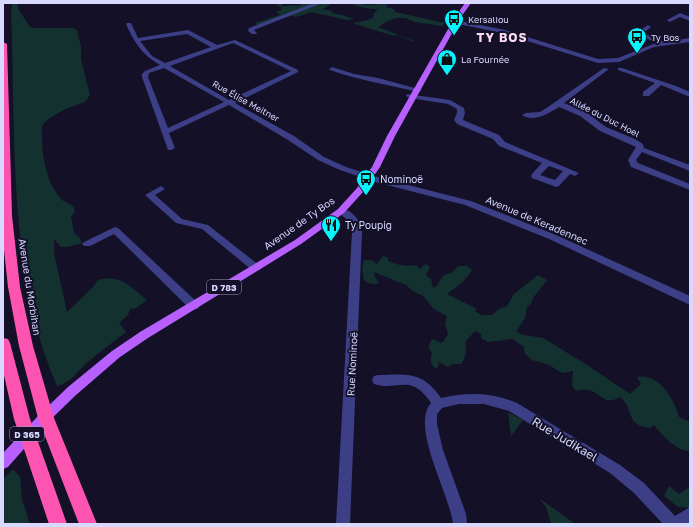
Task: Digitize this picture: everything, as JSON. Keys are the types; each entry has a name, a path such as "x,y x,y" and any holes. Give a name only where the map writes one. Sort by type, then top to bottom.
{"highway":[{"name":"Avenue du Morbihan","path":"3,44 6,216 15,294 26,346 46,418 88,524"},
{"name":"D 365","path":"3,343 22,419 58,524"}],"main road":[{"name":"Avenue de Ty Bos","path":"3,463 42,420 72,391 116,354 298,242 341,211 354,198 370,177 462,3"},
{"name":"Avenue de Ty Bos","path":"453,21 468,3"}],"street":[{"path":"253,31 319,3"},
{"path":"670,20 680,15 690,19"},
{"path":"453,21 503,31 598,61 616,61 642,49 662,43 690,40"},
{"name":"Rue Élise Meitner","path":"129,24 136,40 150,57 163,66 299,142 312,154 355,173 370,177"},
{"path":"648,27 639,33 662,43"},
{"path":"136,40 188,32 215,46"},
{"path":"166,132 296,71 237,42 230,41 147,72 145,74 171,148"},
{"path":"598,61 601,67 606,69 613,71 620,69 677,88 690,95"},
{"path":"616,61 621,66 620,69"},
{"path":"332,68 353,76 378,80 414,93 456,104 461,110 458,120 460,122 496,137 502,144 547,162 572,172 556,184 535,176 547,162"},
{"path":"526,115 544,113 559,104 606,69"},
{"path":"646,94 660,82"},
{"name":"Allée du Duc Hoel","path":"559,104 583,114 603,129 632,141 640,146 640,149 690,168"},
{"name":"Allée du Duc Hoel","path":"640,149 632,160 634,165 690,187"},
{"name":"Avenue de Keradennec","path":"370,177 426,191 478,207 577,248 690,301"},
{"path":"161,189 149,195 179,221 205,227 256,268"},
{"name":"Rue Nominoë","path":"341,211 354,220 357,224 343,524"},
{"path":"87,244 115,230 194,306"},
{"path":"378,380 408,380 419,384 429,391 438,404 431,413 433,439 459,514 460,524"},
{"name":"Rue Judikael","path":"438,404 459,399 484,399 504,403 513,407 569,440 629,480 672,524"},
{"path":"676,524 690,514"}],"green space":[{"path":"12,3 17,3 19,10 30,27 73,28 77,30 81,47 81,60 90,95 85,102 62,111 42,125 43,154 47,174 51,184 62,200 73,206 75,212 71,216 74,233 79,237 82,243 61,247 54,239 54,253 67,312 93,287 98,280 119,280 131,286 147,300 136,308 130,309 128,315 119,323 126,332 89,361 71,379 57,386 41,342 29,296 22,249 17,202 15,154"},
{"path":"274,3 282,3 283,7 291,5 297,6 305,3 329,3 330,5 322,9 354,19 347,20 311,12 296,17 289,15 258,25 255,23 280,15 276,12 281,10 281,7"},
{"path":"350,3 370,5 387,4 386,7 394,9 395,12 445,23 442,26 415,22 405,18 396,18 378,27 414,41 413,42 397,35 394,36 352,23 373,18 374,13 378,9 364,8"},
{"path":"383,256 388,258 388,261 399,265 417,265 419,269 426,264 430,267 426,275 431,279 433,288 436,287 443,276 453,272 458,266 467,266 472,270 470,274 447,294 477,309 475,311 481,315 492,315 499,309 507,306 514,294 538,275 547,280 533,298 531,304 527,306 525,318 516,332 543,338 630,394 641,384 637,377 645,377 659,383 669,395 679,417 690,422 690,451 675,446 654,425 650,428 636,424 625,402 620,397 608,400 590,390 576,391 572,386 573,371 562,373 549,365 532,360 525,354 524,347 513,339 488,342 481,338 481,334 475,331 465,342 466,353 461,364 453,364 448,367 439,362 437,369 435,368 431,362 432,353 428,347 432,339 442,343 448,334 445,324 447,316 434,309 423,296 413,291 406,285 374,272 379,283 371,284 364,280 362,268 364,260 371,260 377,264"},
{"path":"508,412 523,420 511,436"},
{"path":"13,469 20,477 22,499 30,524 3,524 3,479"},
{"path":"669,486 679,494 690,487 690,508 678,507 664,496"},
{"path":"539,498 575,524 551,524 546,507"}],"place":[{"name":"Kersaliou","path":"454,36"},
{"name":"Ty Bos","path":"637,54"},
{"name":"La Fournée","path":"447,76"},
{"name":"Nominoë","path":"366,196"},
{"name":"Ty Poupig","path":"331,242"}],"district":[{"name":"TY BOS","path":"502,37"}]}
